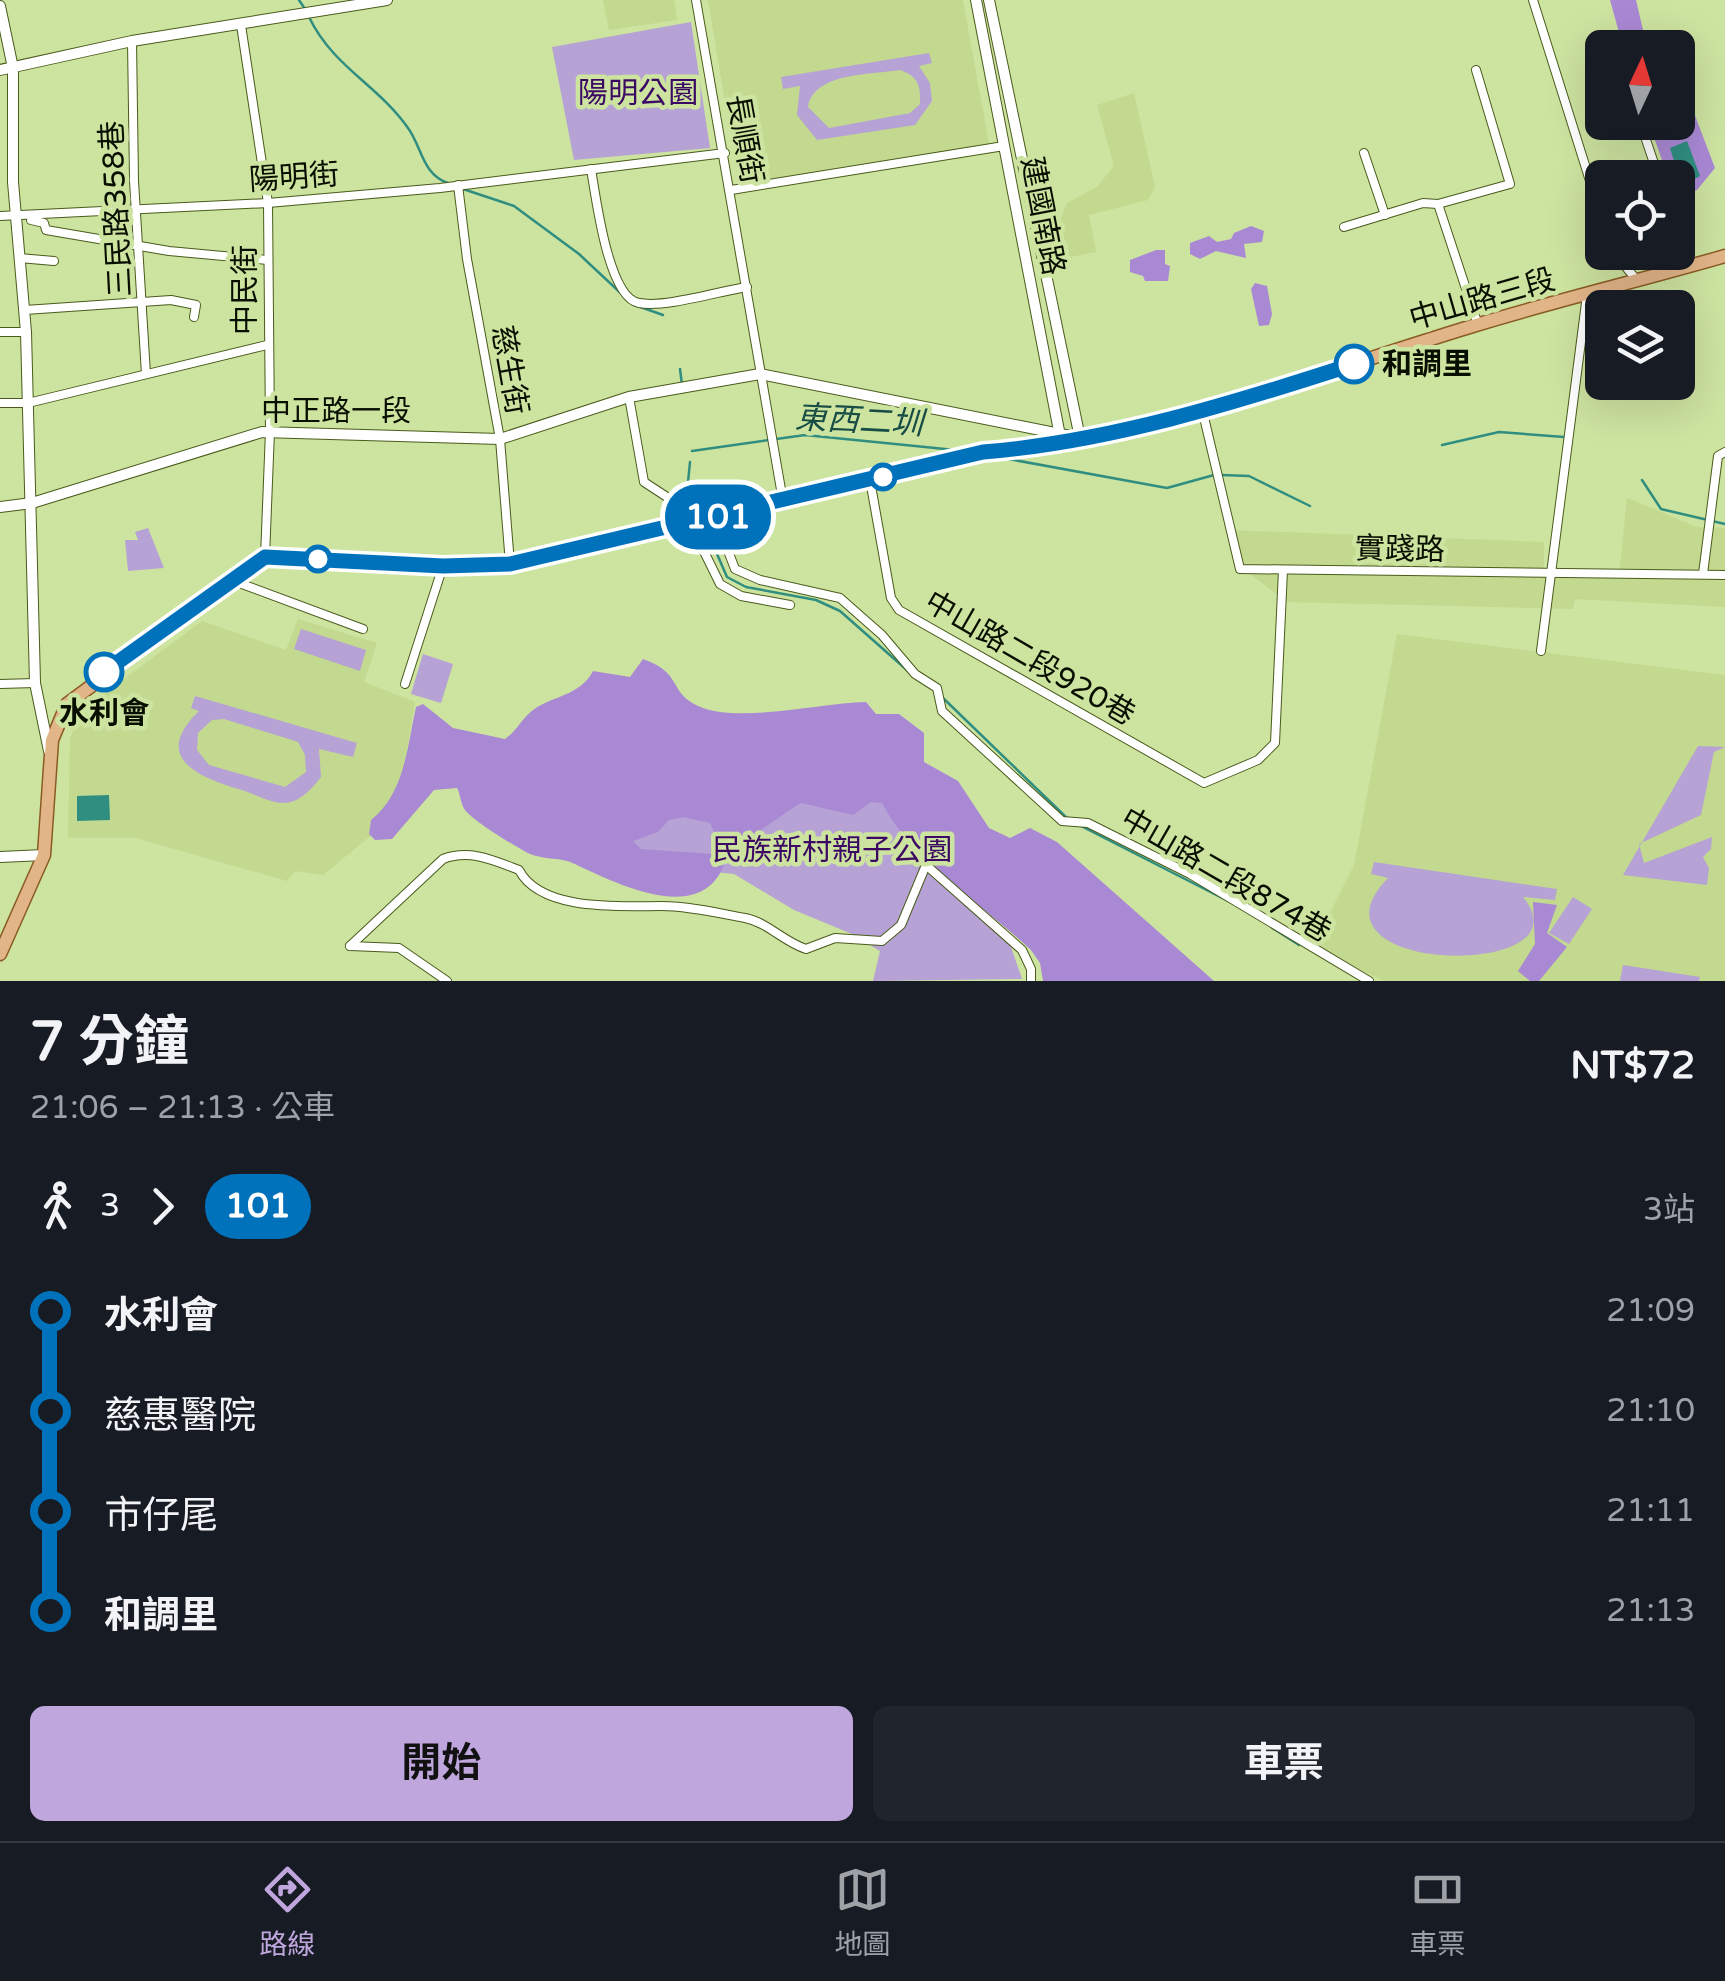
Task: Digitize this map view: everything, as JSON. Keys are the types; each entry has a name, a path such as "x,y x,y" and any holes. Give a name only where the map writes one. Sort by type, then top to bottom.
{"main road":[{"name":"中山路三段","path":"1695,264 1725,256"},
{"name":"中山路三段","path":"1605,290 1675,270"},
{"name":"中山路三段","path":"265,557 443,566 510,564 976,453 1060,437 1080,438 1202,409 1478,324 1585,296"},
{"path":"0,954 44,856 50,756 58,720 80,690 265,557"}],"street":[{"path":"0,70 132,41 387,0"},
{"name":"長順街","path":"696,0 783,500"},
{"name":"建國南路","path":"976,0 1060,437"},
{"name":"建國南路","path":"989,0 1080,438"},
{"path":"1533,0 1585,165"},
{"path":"0,6 13,68 16,217 26,332 35,683 50,756"},
{"name":"中民街","path":"242,26 268,203 270,431 265,557"},
{"name":"三民路358巷","path":"132,41 146,374"},
{"path":"1344,226 1423,202 1438,204 1510,184 1476,70"},
{"path":"730,190 1004,146"},
{"name":"陽明街","path":"0,216 268,203 725,153"},
{"path":"1364,154 1385,215"},
{"path":"591,168 619,288 636,303 748,286"},
{"name":"慈生街","path":"458,185 466,260 500,439 510,564"},
{"path":"1438,204 1478,324"},
{"path":"16,217 44,222 46,230 169,251 268,260"},
{"path":"20,258 54,261"},
{"path":"1629,270 1638,281"},
{"path":"25,310 144,302 196,306 194,316"},
{"path":"1541,651 1585,312"},
{"path":"0,332 26,332"},
{"path":"0,403 28,402 267,345"},
{"path":"760,374 1060,437"},
{"name":"中正路一段","path":"0,507 32,503 270,431 500,439 630,398 760,374"},
{"path":"630,398 644,482 703,520 730,558 710,565"},
{"name":"實踐路","path":"1202,409 1240,569 1725,575"},
{"path":"1703,574 1722,453"},
{"name":"中山路二段920巷","path":"870,480 891,598 900,610 1204,784 1258,760 1275,743 1284,570"},
{"path":"703,520 710,565 720,584 740,596 790,604"},
{"name":"中山路二段874巷","path":"730,558 746,576 840,598 882,635 916,674 937,688 941,702 1068,824 1084,823 1190,874 1369,981"},
{"path":"404,684 443,566"},
{"path":"231,580 364,628"},
{"path":"0,684 35,683"},
{"path":"447,981 399,948 350,946 443,859 480,855 519,870 524,881 560,898 590,906 664,906 746,918 806,949 835,938 882,941 900,924 926,865 1022,950 1032,969 1031,981"},
{"path":"0,857 44,856"}],"shaded area":[{"path":"603,0 674,0 677,20 609,30"},
{"path":"708,0 963,0 989,144 984,150 739,187"},
{"path":"1610,0 1636,0 1643,30 1618,30"},
{"path":"1134,93 1155,187 1148,200 1089,215 1096,252 1055,260 1047,231 1057,228 1067,203 1097,187 1114,166 1097,105"},
{"path":"1695,116 1715,168 1695,191 1695,160 1662,160 1655,140 1695,140"},
{"path":"1251,226 1264,231 1262,242 1244,244 1246,258 1216,251 1200,259 1190,254 1190,243 1209,236 1217,242 1231,239 1234,233"},
{"path":"1165,250 1165,264 1170,266 1168,281 1145,281 1143,276 1130,272 1130,260"},
{"path":"1255,283 1267,286 1272,314 1269,325 1259,326 1251,289"},
{"path":"1627,498 1697,527 1725,528 1725,607 1575,599 1573,609 1287,602 1237,564 1228,530 1544,542 1544,576 1619,576"},
{"path":"298,619 377,643 364,682 415,702 396,815 323,875 295,871 287,881 136,838 68,838 70,739 81,711 202,621 286,650"},
{"path":"1397,634 1725,675 1725,981 1384,981 1313,947 1354,865"},
{"path":"643,659 664,670 689,701 715,711 756,713 866,702 876,714 899,714 924,733 924,762 958,781 989,828 1010,838 1030,828 1057,842 1214,981 1043,981 1040,963 1031,950 930,864 895,825 882,803 871,802 853,815 801,803 750,836 729,843 719,842 710,823 683,817 669,820 658,832 633,841 641,849 727,855 717,878 702,891 683,896 638,890 570,862 530,854 469,815 457,788 434,790 392,839 375,840 369,834 371,820 398,783 416,707 423,704 453,728 505,739 533,710 581,686 593,671 630,677"},
{"path":"1533,902 1557,905 1547,933 1567,947 1539,981 1530,981 1518,971 1535,944"}],"green space":[{"name":"陽明公園","path":"691,22 710,148 574,160 552,47"},
{"path":"929,53 932,63 919,66 930,83 932,101 915,125 817,140 797,115 800,86 783,89 781,77","holes":["906,72 915,79 920,92 920,104 910,113 829,128 808,107 812,96 832,81"]},
{"path":"148,528 164,568 128,571 125,540 138,540 135,532"},
{"path":"301,629 366,650 360,671 294,649"},
{"path":"423,654 453,664 441,703 411,694"},
{"path":"195,696 357,743 353,757 319,749 321,777 314,786 294,801 274,802 213,780 188,765 180,755 179,742 199,711 191,708","holes":["224,719 298,742 305,755 306,772 285,787 209,765 197,750 198,733 212,720"]},
{"path":"1698,746 1725,747 1714,752 1701,815 1642,843"},
{"name":"民族新村親子公園","path":"806,785 899,789 901,834 1010,944 1022,979 873,981 880,951 852,934 794,910 734,874 622,862 613,806"},
{"path":"1712,837 1711,849 1703,857 1709,868 1707,885 1623,875 1640,846 1644,863"},
{"path":"1374,862 1557,889 1555,900 1523,897 1533,924 1518,943 1486,953 1446,955 1407,949 1379,934 1369,910 1388,878 1371,874"},
{"path":"1573,897 1592,909 1569,944 1549,933"},
{"path":"1623,965 1700,977 1699,981 1620,981"}],"water":[{"path":"1687,141 1694,160 1674,160 1670,148"},
{"path":"109,795 110,820 77,821 77,796"}],"waterway":[{"name":"東西二圳","path":"299,0 305,9"},
{"name":"東西二圳","path":"309,17 330,49 396,113 433,173 448,183"},
{"name":"東西二圳","path":"460,188 514,206 579,254 626,298"},
{"name":"東西二圳","path":"632,304 663,315"},
{"path":"680,369 682,385"},
{"name":"東西二圳","path":"1442,445 1499,432 1564,437"},
{"name":"東西二圳","path":"692,451 805,435 965,451"},
{"name":"東西二圳","path":"992,456 1167,488 1214,475"},
{"path":"690,462 688,482 699,512"},
{"name":"東西二圳","path":"1222,475 1249,476 1310,506"},
{"name":"東西二圳","path":"1642,480 1661,509 1725,524"},
{"path":"704,524 727,577 746,587 816,600 840,611 908,671"},
{"path":"942,697 1069,820"},
{"path":"1081,826 1234,904"},
{"path":"1271,927 1299,945"}],"bus line":[{"name":"101","path":"104,672 265,557 443,566 510,564 983,452 1040,447 1102,434 1237,400 1354,364"}],"place":[{"name":"和調里","path":"1354,364"},
{"name":"水利會","path":"104,672"}]}
